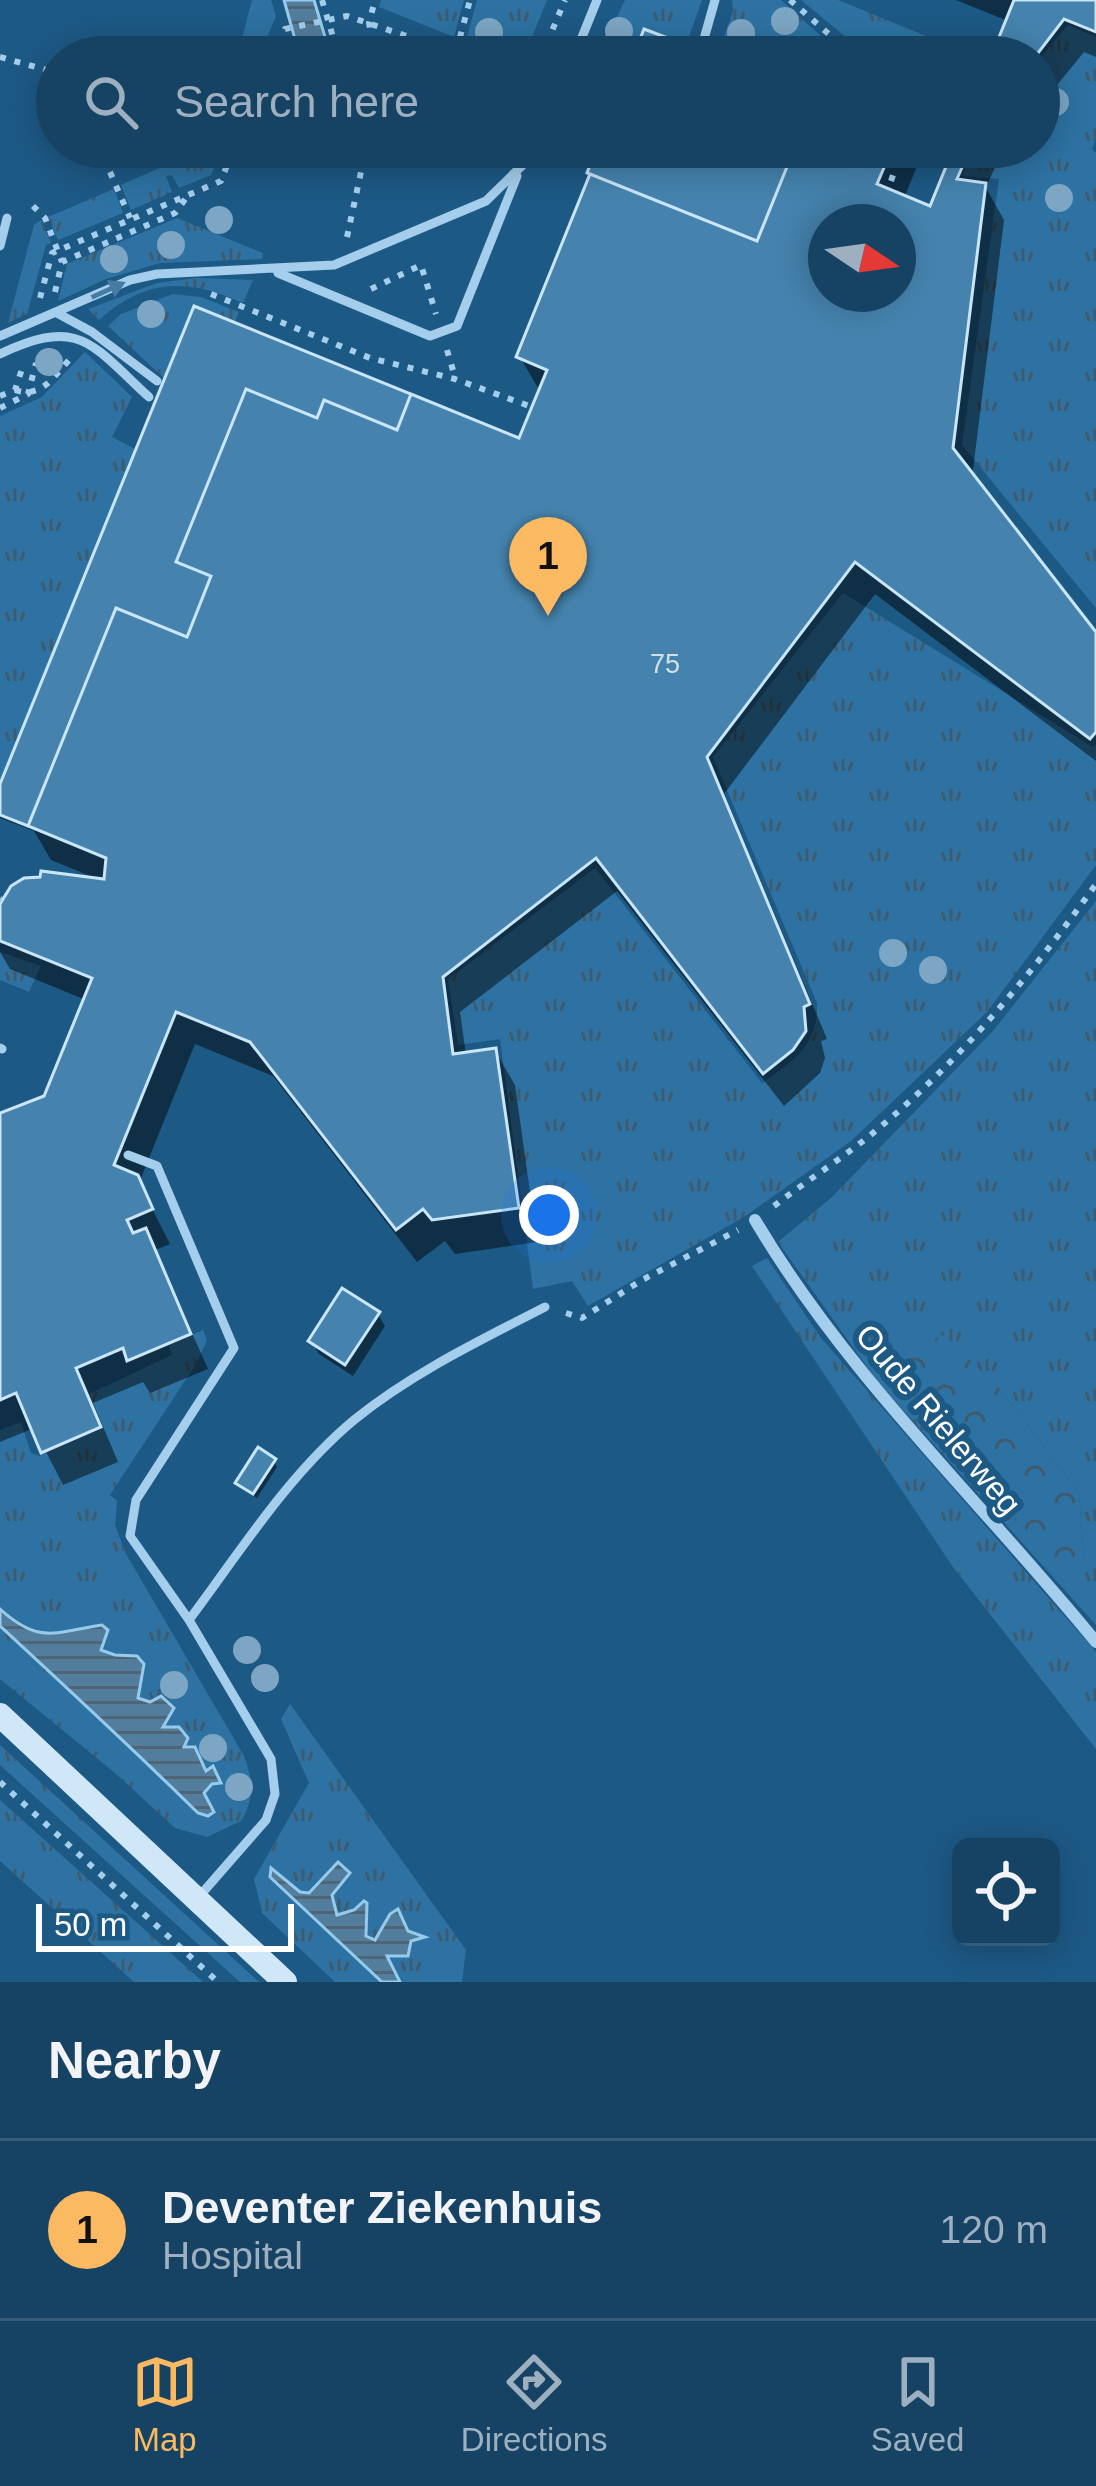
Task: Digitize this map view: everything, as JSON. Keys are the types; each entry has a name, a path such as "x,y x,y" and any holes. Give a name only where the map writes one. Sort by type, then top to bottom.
{"street":[{"name":"Oude Rielerweg","path":"755,1220 812,1310 954,1483 1096,1642"},
{"path":"0,1715 285,1982"}],"lane":[{"path":"583,36 598,0"},
{"path":"705,36 715,0"},
{"path":"273,271 430,336 457,326 520,169"},
{"path":"0,336 130,280 157,274 334,265 486,201 520,169"},
{"path":"0,246 7,218"},
{"path":"57,314 92,332 157,381"},
{"path":"0,354 48,336 87,340 148,397"},
{"path":"128,1154 157,1166 234,1348 136,1500 130,1536 189,1620 271,1759 275,1794 266,1820 197,1899"},
{"path":"189,1620 293,1481 352,1422 423,1370 545,1307"}],"path":[{"path":"322,0 331,36"},
{"path":"371,36 369,23 375,0"},
{"path":"460,36 470,0"},
{"path":"550,36 565,0"},
{"path":"790,0 831,36"},
{"path":"282,36 285,28 346,16 408,36"},
{"path":"0,58 36,67"},
{"path":"171,201 221,181 226,168"},
{"path":"891,181 896,168"},
{"path":"110,172 130,218"},
{"path":"33,206 45,218 62,262"},
{"path":"205,291 370,358 455,379 532,407"},
{"path":"15,390 28,394 45,387 87,340"},
{"path":"545,1307 582,1318 755,1220 882,1126 1040,963 1096,884"},
{"path":"0,1781 218,1982"}],"green space":[{"path":"252,0 271,0 276,16 268,36 243,36"},
{"path":"381,0 464,0 454,36 379,7"},
{"path":"477,0 547,0 532,36 467,36"},
{"path":"625,0 702,0 689,36 608,36"},
{"path":"732,0 781,0 821,36 724,36"},
{"path":"801,0 838,0 926,36 845,36"},
{"path":"1068,25 1096,37 1096,139 1092,149 1096,153 1096,608 962,445 999,179 962,176 965,168 1060,168 1059,36"},
{"path":"159,168 214,168 211,175 179,188 172,175 166,176 172,192 131,210 121,185"},
{"path":"114,189 123,213 58,240 48,217"},
{"path":"177,218 263,253 262,259 160,263 106,279 58,301 67,264"},
{"path":"41,220 51,243 46,245 27,314 8,323 34,225"},
{"path":"196,278 253,280 243,303 204,289 168,286 134,296 99,320 88,309 157,283"},
{"path":"173,294 201,297 239,312 235,322 194,306 164,378 108,326 121,314"},
{"path":"85,352 132,397 112,437 135,449 0,784 0,416 42,397"},
{"path":"843,593 1093,747 1096,744 1096,865 987,1012 851,1141 744,1217 588,1306 572,1281 533,1289 500,1039 458,1045 448,979 595,868 762,1083 794,1059 814,1030 817,1003 713,757"},
{"path":"1096,901 1096,1625 877,1381 778,1242 831,1198 993,1031","holes":["998,1387 1079,1492 1084,1558"]},
{"path":"0,952 41,966 29,992 0,980"},
{"path":"767,1258 821,1338 1096,1652 1096,1749 953,1567 752,1266"},
{"path":"203,1330 207,1340 196,1364 110,1495 117,1501 115,1525 126,1554 247,1765 251,1781 246,1813 241,1821 207,1837 175,1828 0,1679 0,1626 54,1678 206,1802 204,1793 212,1784 199,1751 184,1748 162,1727 174,1708 138,1698 143,1677 123,1654 101,1649 105,1641 102,1626 37,1632 0,1609 0,1430 21,1422 31,1453 39,1456 103,1428 89,1394 172,1355 169,1345"},
{"path":"944,1335 998,1387 1079,1492 1084,1558 1070,1582 895,1378 915,1351"},
{"path":"290,1704 466,1950 462,1982 400,1982 386,1956 398,1957 411,1941 423,1937 384,1925 375,1940 366,1936 367,1903 363,1901 354,1910 337,1915 332,1895 338,1863 309,1893 300,1892 271,1869 271,1877 382,1982 335,1982 262,1913 254,1879 309,1783 281,1719"},
{"path":"0,1745 259,1982 240,1982 0,1765"},
{"path":"0,1800 203,1982 134,1982 0,1861"}],"shaded area":[{"path":"284,0 314,0 325,36 294,36"},
{"path":"0,1609 37,1632 102,1625 108,1630 101,1650 137,1656 144,1664 138,1698 150,1702 161,1696 174,1708 163,1727 179,1727 188,1738 184,1747 195,1747 206,1771 213,1766 221,1783 212,1784 204,1793 214,1812 208,1816 198,1813 0,1626"},
{"path":"338,1862 350,1873 332,1895 337,1915 364,1901 366,1936 375,1940 398,1909 408,1931 425,1937 411,1941 408,1956 387,1956 400,1982 382,1982 270,1877 271,1868 300,1892 309,1893"}],"building":[{"path":"1014,0 1096,0 1096,32 1064,19 1051,36 999,36"},
{"path":"589,168 787,168 757,241 587,173"},
{"path":"787,168 884,168 877,184 930,206 945,168 962,168 957,179 986,183 953,448 1096,632 1096,732 1090,739 855,562 707,757 810,1004 804,1007 806,1031 793,1050 763,1074 596,858 443,977 453,1054 496,1048 519,1208 432,1220 423,1209 396,1230 250,1042 176,1012 114,1165 138,1175 153,1209 127,1220 133,1233 146,1228 191,1334 127,1361 123,1348 76,1368 101,1427 41,1453 16,1393 0,1400 0,1113 44,1096 92,978 0,941 0,904 11,886 24,878 40,877 41,871 104,879 106,858 28,826 116,608 187,637 211,576 176,562 246,389 317,418 324,400 397,430 411,394 519,438 547,370 516,357 590,174 757,241"},
{"path":"194,306 411,394 397,430 324,400 317,418 246,389 176,562 211,576 187,637 116,608 28,826 0,815 0,784"},
{"path":"342,1288 380,1312 345,1365 308,1341"},
{"path":"258,1447 276,1459 253,1494 235,1483"}],"place":[{"name":"Deventer Ziekenhuis","path":"548,616"}]}
